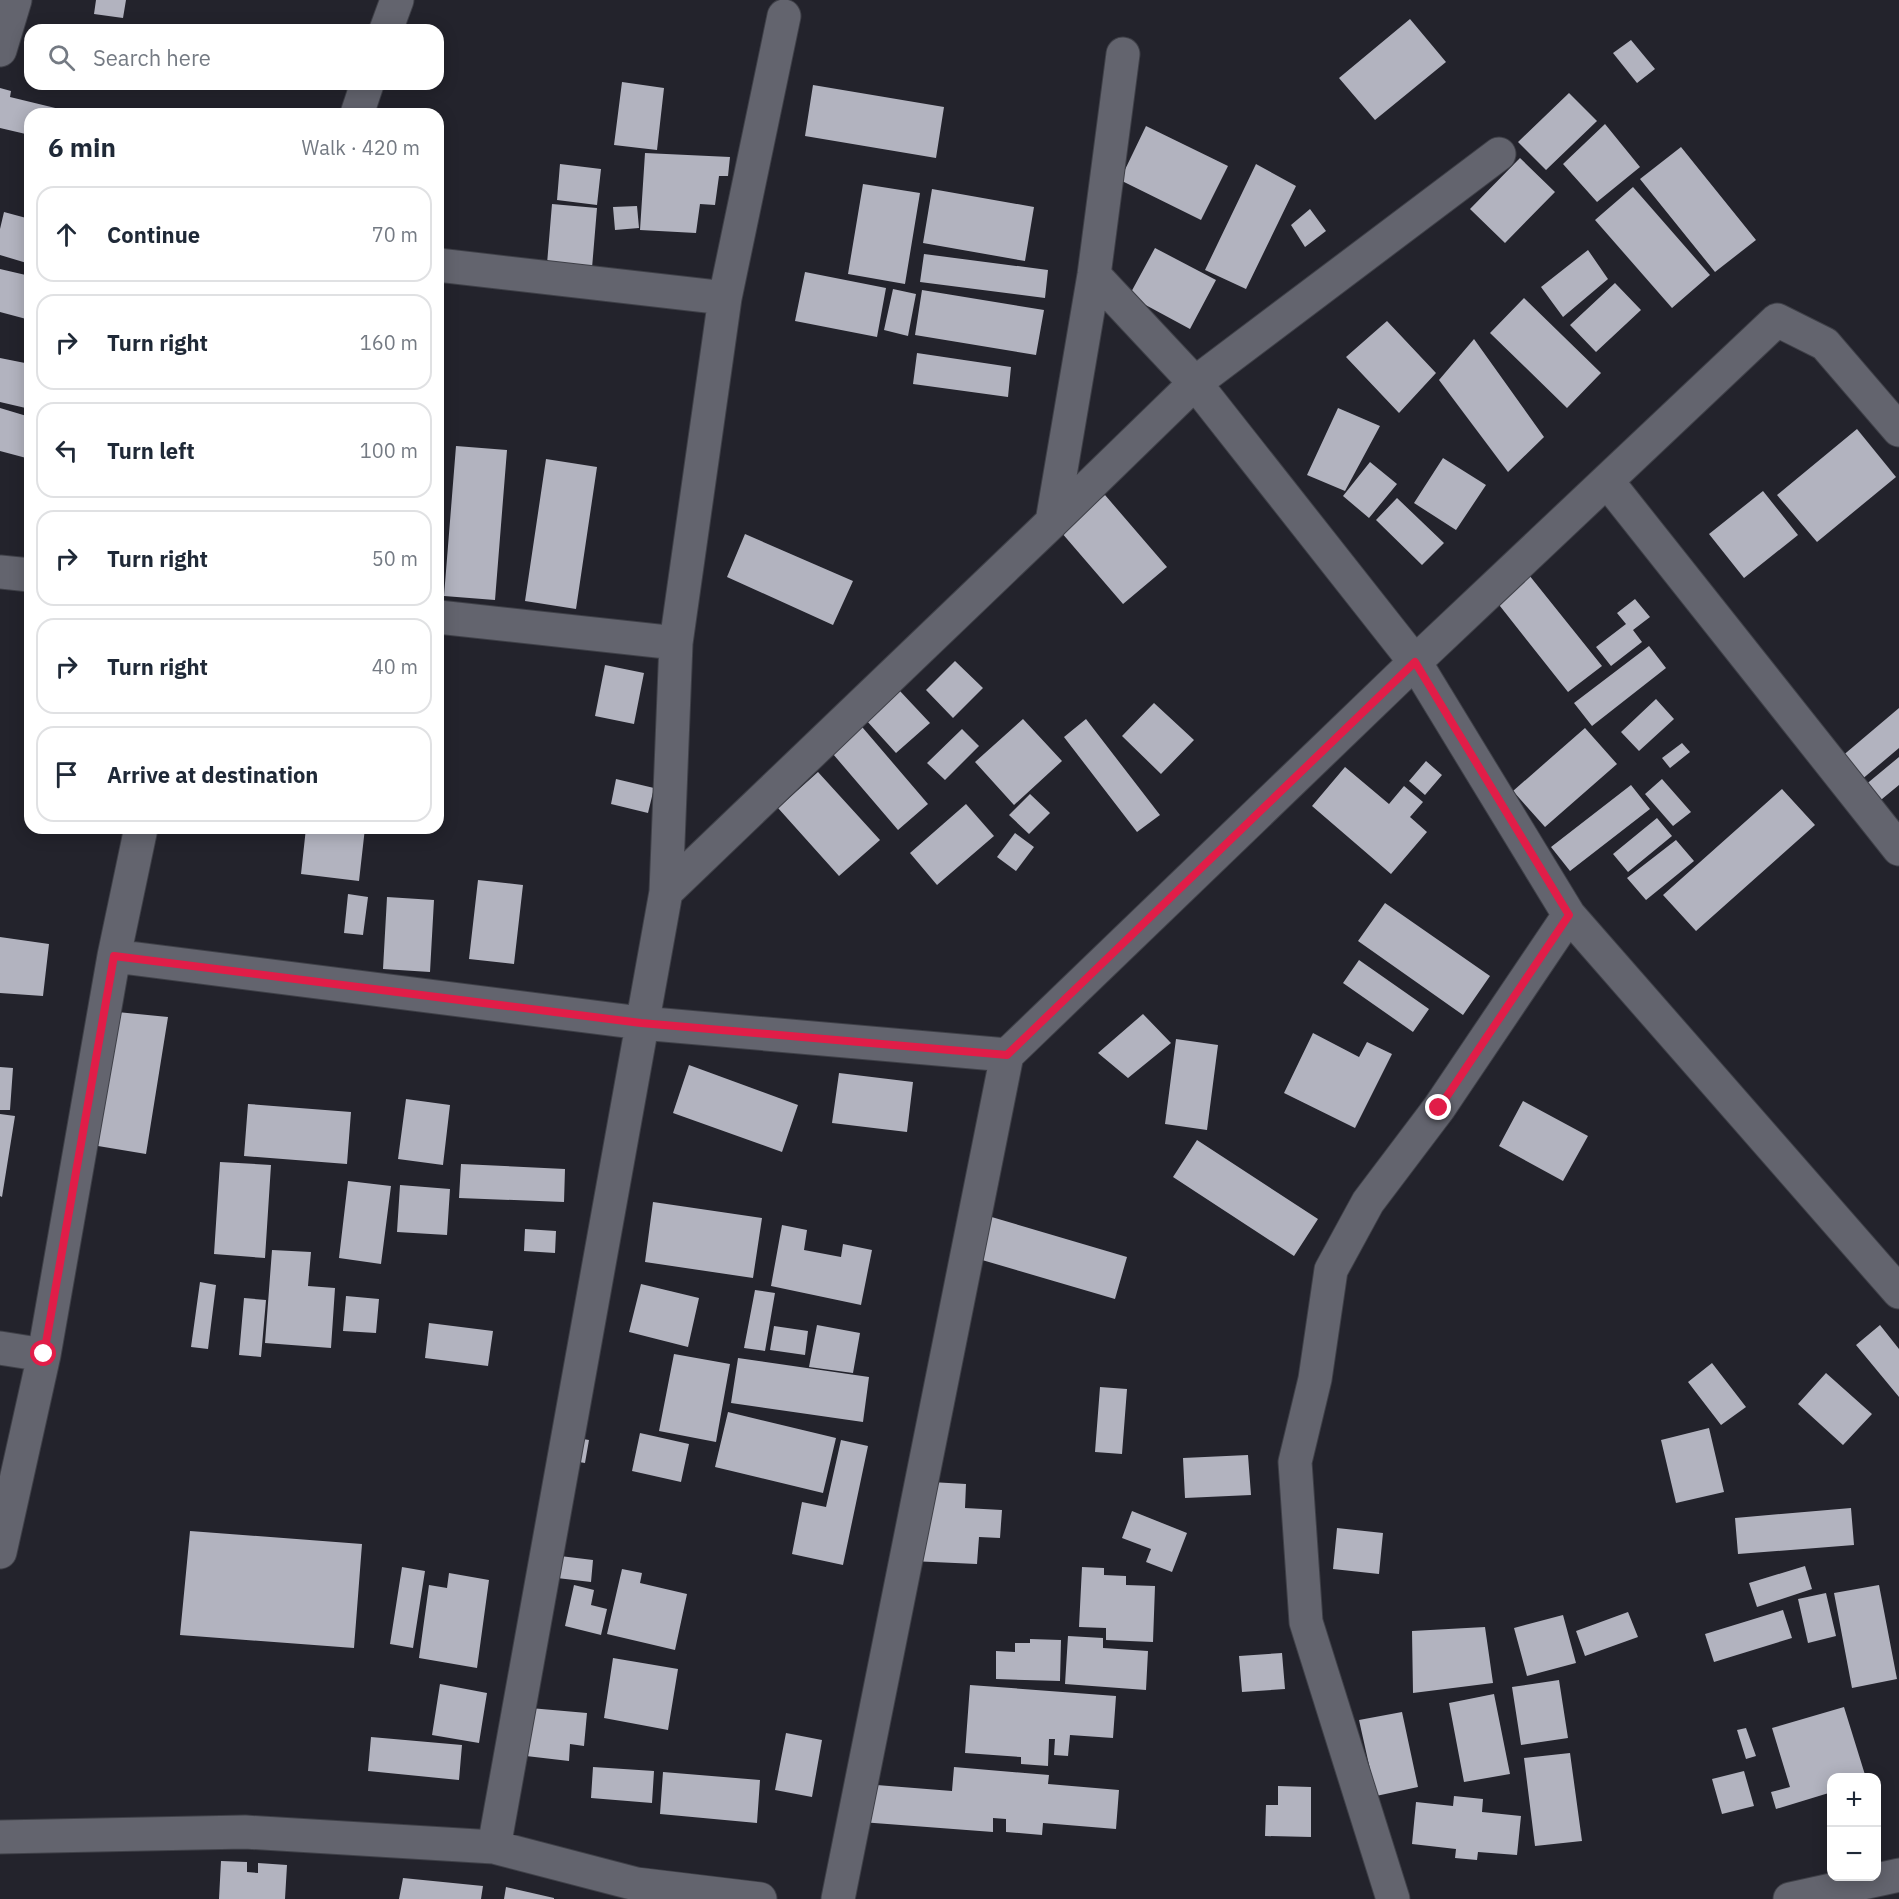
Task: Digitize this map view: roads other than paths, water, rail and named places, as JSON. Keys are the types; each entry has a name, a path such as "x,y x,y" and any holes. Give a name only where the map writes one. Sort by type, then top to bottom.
{"street":[{"path":"0,50 15,0"},
{"path":"388,24 396,0"},
{"path":"494,1847 666,892 676,642 725,298 784,15"},
{"path":"1052,522 1094,275 1123,54"},
{"path":"359,108 365,90"},
{"path":"666,892 1195,383 1499,154"},
{"path":"444,266 725,298"},
{"path":"1094,275 1195,383 1415,662 1569,915 1899,1292"},
{"path":"838,1899 1007,1055 1415,662 1777,320 1825,344 1899,430"},
{"path":"1607,481 1899,849"},
{"path":"0,572 24,574"},
{"path":"444,618 676,642"},
{"path":"0,1551 44,1354 114,956 140,834"},
{"path":"1393,1899 1306,1622 1295,1462 1315,1379 1331,1270 1368,1202 1439,1108 1569,915"},
{"path":"114,956 641,1023 1007,1055"},
{"path":"0,1348 44,1354"},
{"path":"0,1837 245,1832 494,1847 636,1884 760,1899"},
{"path":"1790,1899 1899,1875"}]}
